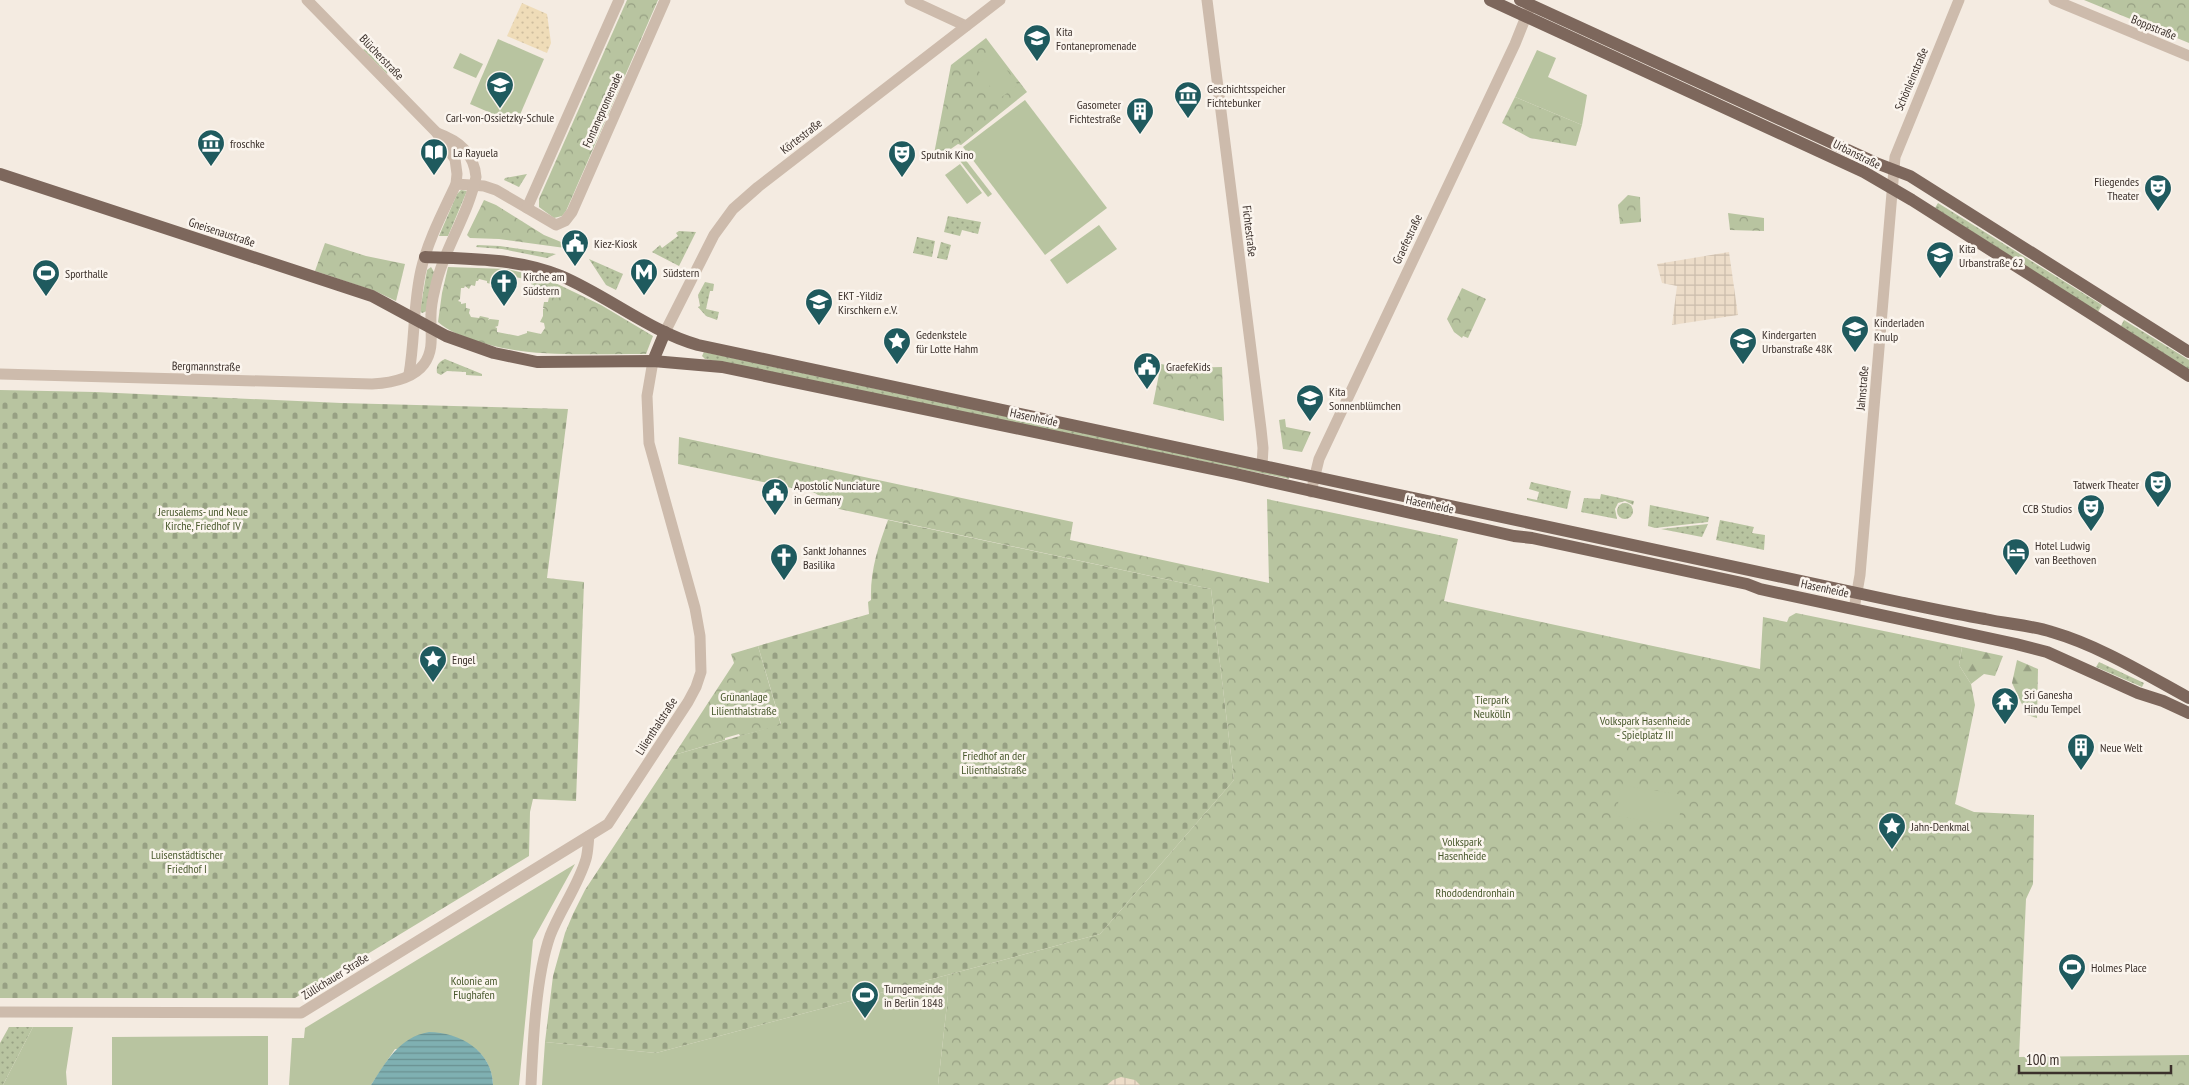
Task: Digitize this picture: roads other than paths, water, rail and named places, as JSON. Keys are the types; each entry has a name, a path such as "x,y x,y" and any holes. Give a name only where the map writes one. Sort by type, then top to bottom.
{"main road":[{"name":"Urbanstraße","path":"1490,0 1527,5 1910,176 2189,352"},
{"name":"Urbanstraße","path":"1527,5 1892,187 2189,376"},
{"name":"Gneisenaustraße","path":"0,174 372,296 431,328"},
{"path":"1926,209 1936,192"},
{"path":"425,257 499,260 547,271 594,293 665,332 653,361 530,361 479,349 431,328"},
{"path":"2111,326 2121,309"},
{"name":"Hasenheide","path":"665,332 698,345 1899,602 2039,628 2100,651 2158,679 2189,698"},
{"path":"694,363 698,345"},
{"name":"Hasenheide","path":"653,361 694,363 722,367 848,392 1362,504 1688,571 2032,648 2189,713"},
{"path":"1362,504 1366,488"},
{"path":"1896,617 1899,602"},
{"path":"2079,666 2085,656 2100,651"}],"street":[{"name":"Blücherstraße","path":"307,0 437,133 455,159 456,184"},
{"path":"409,374 413,353 414,318 418,284 425,257 456,184 475,185 496,190 527,208 619,0"},
{"name":"Fontanepromenade","path":"527,208 556,225 566,221 572,212 665,0"},
{"path":"910,0 966,26"},
{"name":"Körtestraße","path":"665,332 708,244 733,209 758,187 1000,0"},
{"name":"Fichtestraße","path":"1207,0 1260,420 1263,448 1262,466"},
{"name":"Schönleinstraße","path":"1894,170 1897,150 1959,0"},
{"name":"Boppstraße","path":"2054,0 2189,56"},
{"name":"Graefestraße","path":"1311,492 1313,476 1319,459 1515,44 1527,5"},
{"name":"Blücherstraße","path":"437,133 454,139 468,153 475,169 475,185"},
{"name":"Jahnstraße","path":"1854,609 1857,593 1894,170"},
{"path":"409,374 421,368 426,362 431,348 435,290 444,258 475,185"},
{"name":"Lilienthalstraße","path":"589,836 608,824 688,702 701,672 700,636 695,608 649,443 647,396 653,361"},
{"name":"Bergmannstraße","path":"0,374 372,384 395,382 409,374"},
{"path":"530,1085 538,1007 547,948 586,858 589,836"},
{"name":"Züllichauer Straße","path":"0,1012 300,1013 589,836"}],"water":[{"path":"429,1032 440,1033 462,1040 481,1053 487,1062 493,1085 371,1085 388,1059 401,1045 409,1039"}],"place":[{"name":"Kita Fontanepromenade","path":"1037,62"},
{"name":"Carl-von-Ossietzky-Schule","path":"500,109"},
{"name":"Geschichtsspeicher Fichtebunker","path":"1188,119"},
{"name":"Gasometer Fichtestraße","path":"1140,135"},
{"name":"froschke","path":"211,167"},
{"name":"La Rayuela","path":"434,176"},
{"name":"Sputnik Kino","path":"902,178"},
{"name":"Fliegendes Theater","path":"2158,212"},
{"name":"Kiez-Kiosk","path":"575,267"},
{"name":"Kita Urbanstraße 62","path":"1940,279"},
{"name":"Südstern","path":"644,296"},
{"name":"Sporthalle","path":"46,297"},
{"name":"Kirche am Südstern","path":"504,307"},
{"name":"EKT -Yildiz Kirschkern e.V.","path":"819,326"},
{"name":"Kinderladen Knulp","path":"1855,353"},
{"name":"Gedenkstele für Lotte Hahm","path":"897,365"},
{"name":"Kindergarten Urbanstraße 48K","path":"1743,365"},
{"name":"GraefeKids","path":"1147,390"},
{"name":"Kita Sonnenblümchen","path":"1310,422"},
{"name":"Tatwerk Theater","path":"2158,508"},
{"name":"Apostolic Nunciature in Germany","path":"775,516"},
{"name":"CCB Studios","path":"2091,532"},
{"name":"Hotel Ludwig van Beethoven","path":"2016,576"},
{"name":"Sankt Johannes Basilika","path":"784,581"},
{"name":"Engel","path":"433,683"},
{"name":"Sri Ganesha Hindu Tempel","path":"2005,725"},
{"name":"Neue Welt","path":"2081,771"},
{"name":"Jahn-Denkmal","path":"1892,850"},
{"name":"Holmes Place","path":"2072,991"},
{"name":"Turngemeinde in Berlin 1848","path":"865,1019"}],"park label":[{"name":"Jerusalems- und Neue Kirche, Friedhof IV","path":"203,518"},
{"name":"Grünanlage Lilienthalstraße","path":"744,703"},
{"name":"Tierpark Neukölln","path":"1492,706"},
{"name":"Volkspark Hasenheide - Spielplatz III","path":"1645,727"},
{"name":"Friedhof an der Lilienthalstraße","path":"994,762"},
{"name":"Volkspark Hasenheide","path":"1462,848"},
{"name":"Luisenstädtischer Friedhof I","path":"187,861"},
{"name":"Rhododendronhain","path":"1475,892"},
{"name":"Kolonie am Flughafen","path":"474,987"}]}
